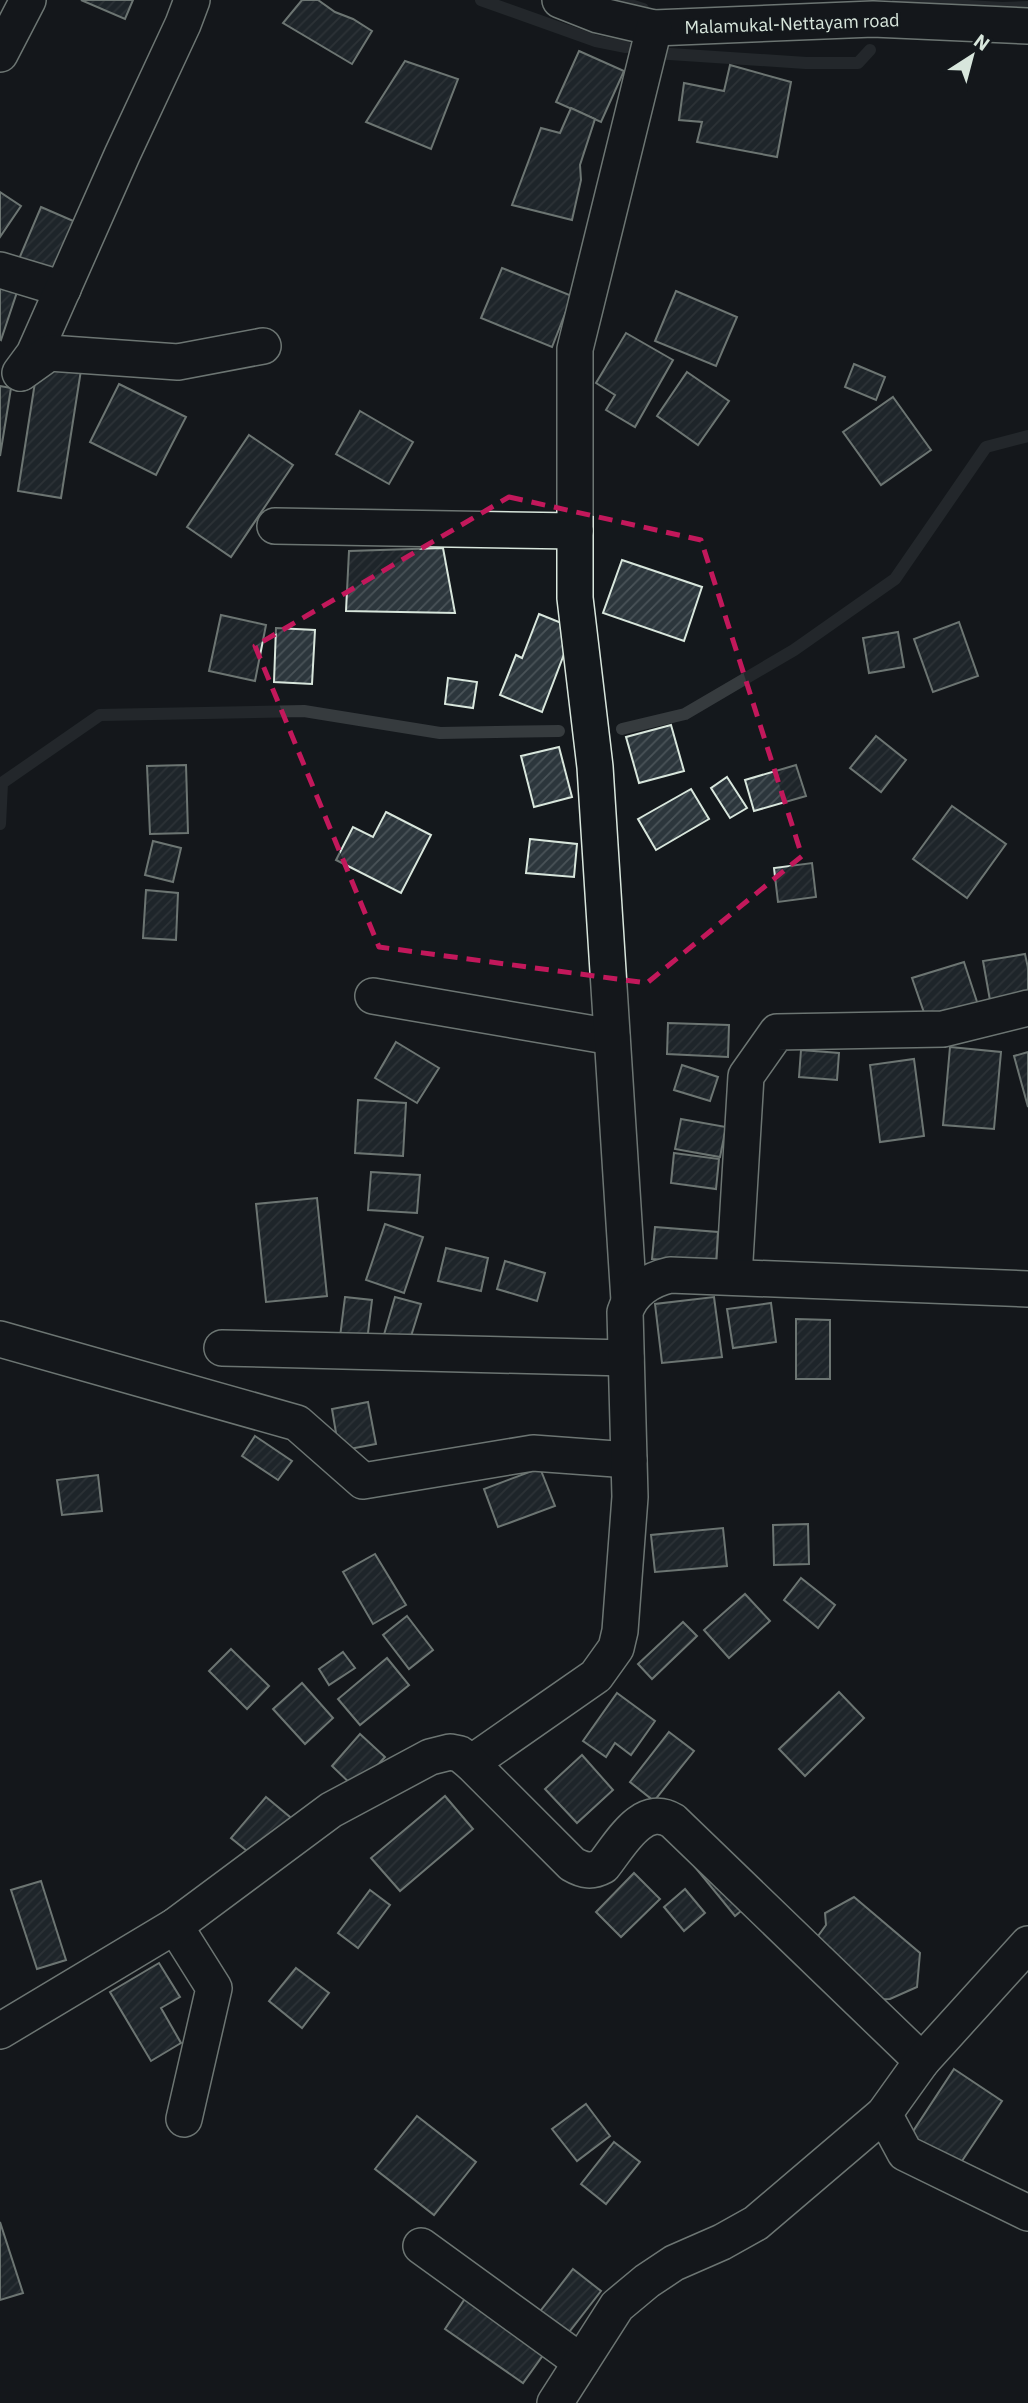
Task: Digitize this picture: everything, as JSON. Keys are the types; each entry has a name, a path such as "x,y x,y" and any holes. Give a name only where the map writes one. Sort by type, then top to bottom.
{"street":[{"path":"0,54 28,0"},
{"path":"10,373 34,354 192,0"},
{"name":"Malamukal-Nettayam road","path":"560,0 598,15 654,28 880,9 1028,26"},
{"path":"629,1301 595,767 575,598 575,349 654,28"},
{"path":"0,270 63,289"},
{"path":"10,373 49,353 178,362 263,346"},
{"path":"275,526 575,531"},
{"path":"373,996 612,1037"},
{"path":"734,1277 746,1076 777,1032 943,1029 1028,1008"},
{"path":"471,1763 596,1676 616,1648 620,1631 628,1524 625,1312 629,1301 640,1289 654,1279 670,1275 1028,1289"},
{"path":"0,1339 297,1423 363,1481 533,1453 629,1460"},
{"path":"222,1348 626,1358"},
{"path":"0,2031 175,1926 331,1810 436,1754 450,1752 460,1754 471,1763 572,1864 581,1869 596,1870 603,1866 639,1822 655,1815 673,1821 922,2062"},
{"path":"175,1926 214,1988 184,2119"},
{"path":"555,2403 617,2306 674,2263 722,2242 756,2223 884,2114 922,2062 1028,1944"},
{"path":"884,2114 905,2153 1028,2213"},
{"path":"421,2246 581,2362"}],"highlighted area":[{"path":"509,497 701,540 802,856 647,983 379,947 255,646"}],"building":[{"path":"81,0 133,0 125,19"},
{"path":"302,0 318,0 372,31 352,64 283,23"},
{"path":"579,51 624,71 601,122 556,102"},
{"path":"405,61 458,79 431,149 366,122"},
{"path":"730,65 791,82 777,157 697,142 702,122 679,120 684,83 724,91"},
{"path":"571,108 595,119 580,165 581,180 572,220 512,205 541,128 560,133"},
{"path":"0,192 21,206 0,237"},
{"path":"41,207 85,226 59,285 16,266"},
{"path":"502,268 572,296 552,347 481,318"},
{"path":"0,276 20,283 1,340 0,339"},
{"path":"676,291 737,317 716,366 655,341"},
{"path":"626,333 673,360 635,427 606,410 615,395 596,383"},
{"path":"38,363 81,370 61,498 18,491"},
{"path":"854,364 885,377 876,400 845,387"},
{"path":"687,372 729,401 698,445 657,416"},
{"path":"119,384 186,417 156,475 90,442"},
{"path":"0,386 11,388 0,456"},
{"path":"893,397 931,450 881,485 843,432"},
{"path":"360,411 413,442 389,484 336,454"},
{"path":"249,435 293,465 231,557 187,527"},
{"path":"443,548 455,613 346,611 349,551"},
{"path":"622,560 702,587 684,641 603,613"},
{"path":"539,614 574,628 542,712 500,695 516,655 522,658"},
{"path":"221,615 266,625 255,681 209,671"},
{"path":"959,622 978,676 933,692 914,639"},
{"path":"276,628 315,630 312,684 274,682"},
{"path":"898,632 904,667 869,673 863,638"},
{"path":"448,678 477,682 473,708 445,704"},
{"path":"671,725 684,771 639,783 626,737"},
{"path":"876,736 906,760 881,792 850,768"},
{"path":"559,747 572,797 534,807 521,756"},
{"path":"186,765 188,833 150,834 147,766"},
{"path":"796,765 806,796 754,811 745,780"},
{"path":"727,777 747,808 730,818 711,788"},
{"path":"691,789 709,819 656,850 638,819"},
{"path":"952,806 1006,844 967,898 913,859"},
{"path":"386,812 431,835 401,893 336,860 353,827 373,837"},
{"path":"530,839 577,844 574,877 526,873"},
{"path":"153,841 181,848 173,882 145,875"},
{"path":"812,863 816,897 778,902 774,868"},
{"path":"146,890 178,893 176,940 143,938"},
{"path":"1025,954 1028,1000 991,1006 983,961"},
{"path":"964,962 980,1011 929,1027 912,978"},
{"path":"668,1023 729,1025 728,1057 667,1054"},
{"path":"396,1042 439,1068 417,1103 375,1078"},
{"path":"950,1047 1001,1052 994,1129 943,1125"},
{"path":"801,1050 839,1053 837,1080 799,1077"},
{"path":"1028,1052 1028,1107 1014,1056"},
{"path":"914,1059 924,1136 880,1142 870,1065"},
{"path":"682,1065 718,1077 710,1101 674,1090"},
{"path":"358,1100 406,1103 403,1156 355,1153"},
{"path":"681,1119 726,1127 720,1157 675,1149"},
{"path":"674,1153 719,1159 716,1189 671,1183"},
{"path":"371,1172 420,1175 417,1213 368,1210"},
{"path":"317,1198 327,1296 266,1302 256,1204"},
{"path":"385,1224 423,1237 404,1293 366,1280"},
{"path":"655,1227 718,1232 716,1264 652,1259"},
{"path":"446,1248 488,1258 481,1291 438,1281"},
{"path":"505,1261 545,1273 537,1301 497,1289"},
{"path":"345,1297 372,1300 367,1341 340,1337"},
{"path":"395,1297 421,1304 408,1346 383,1338"},
{"path":"714,1297 722,1357 662,1363 655,1304"},
{"path":"771,1303 776,1342 733,1348 727,1309"},
{"path":"796,1319 830,1320 830,1379 796,1379"},
{"path":"368,1402 376,1444 339,1451 332,1409"},
{"path":"255,1436 292,1461 278,1480 242,1456"},
{"path":"540,1468 555,1506 498,1527 484,1489"},
{"path":"98,1475 102,1511 62,1515 57,1480"},
{"path":"808,1524 809,1564 774,1565 773,1525"},
{"path":"723,1528 727,1566 655,1572 651,1535"},
{"path":"375,1554 406,1605 373,1624 343,1572"},
{"path":"801,1578 835,1605 818,1628 784,1600"},
{"path":"745,1594 770,1621 729,1658 704,1630"},
{"path":"407,1616 433,1650 409,1669 383,1635"},
{"path":"683,1622 697,1636 652,1679 638,1664"},
{"path":"231,1649 269,1686 247,1709 209,1671"},
{"path":"343,1652 355,1668 329,1685 319,1669"},
{"path":"387,1658 409,1685 360,1725 338,1699"},
{"path":"302,1683 333,1718 305,1744 273,1709"},
{"path":"839,1692 864,1718 805,1776 779,1749"},
{"path":"617,1693 655,1721 631,1755 615,1743 606,1757 583,1741"},
{"path":"669,1732 694,1751 654,1801 630,1782"},
{"path":"360,1734 385,1757 356,1789 332,1766"},
{"path":"582,1755 613,1790 577,1823 545,1789"},
{"path":"445,1796 473,1829 400,1891 371,1858"},
{"path":"266,1797 296,1822 262,1863 231,1838"},
{"path":"714,1850 755,1899 735,1916 694,1866"},
{"path":"634,1873 660,1899 621,1937 596,1912"},
{"path":"41,1881 66,1960 37,1969 11,1890"},
{"path":"685,1889 705,1913 684,1931 664,1907"},
{"path":"370,1890 390,1905 358,1948 338,1933"},
{"path":"854,1897 920,1953 917,1987 890,1999 869,2000 813,1943 826,1925 825,1913"},
{"path":"159,1963 180,1997 161,2008 181,2043 151,2061 110,1992"},
{"path":"296,1968 329,1993 302,2028 269,2001"},
{"path":"954,2069 1002,2101 954,2173 906,2142"},
{"path":"586,2104 610,2136 577,2161 552,2129"},
{"path":"417,2116 476,2162 434,2215 375,2169"},
{"path":"614,2142 640,2162 606,2204 581,2184"},
{"path":"0,2222 23,2293 0,2300"},
{"path":"573,2269 601,2291 566,2336 538,2314"},
{"path":"466,2297 546,2351 523,2383 445,2329"}],"waterway":[{"path":"481,0 596,41 626,47"},
{"path":"615,0 643,9"},
{"path":"898,2 1028,7"},
{"path":"655,53 806,63 858,63 870,50"},
{"path":"622,729 685,714 794,650 895,579 986,447 1028,436"},
{"path":"0,824 2,783 100,715 304,711 440,733 559,731"}]}
